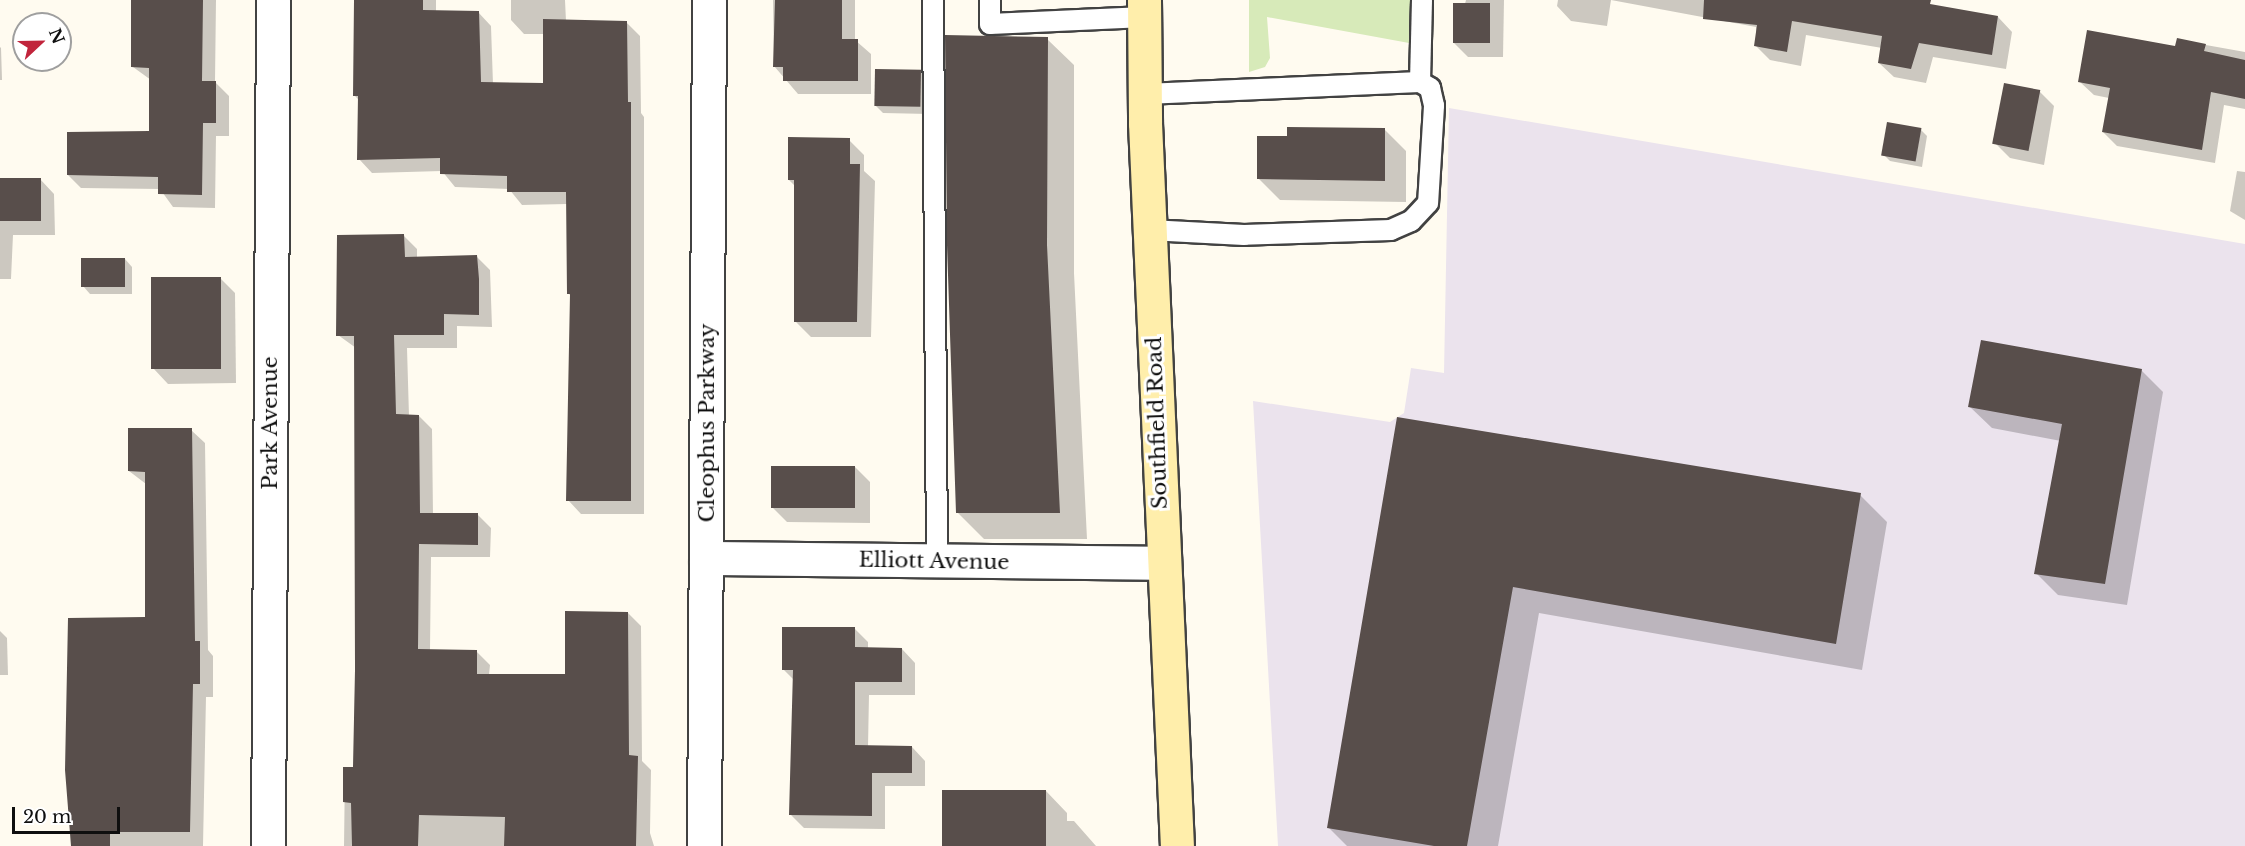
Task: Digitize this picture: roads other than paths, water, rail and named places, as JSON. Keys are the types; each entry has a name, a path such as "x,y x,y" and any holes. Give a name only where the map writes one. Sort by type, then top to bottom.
{"main road":[{"name":"Southfield Road","path":"1145,8 1149,230 1162,563 1177,846"}],"street":[{"name":"Park Avenue","path":"268,846 273,0"},
{"name":"Cleophus Parkway","path":"704,846 709,0"},
{"name":"Elliott Avenue","path":"706,558 1162,563"}],"lane":[{"path":"933,0 937,561"},
{"path":"990,0 990,24 1145,8"},
{"path":"1420,82 1422,0"},
{"path":"1145,94 1420,82 1430,88 1434,106 1428,203 1411,222 1391,230 1244,235 1149,230"}]}
